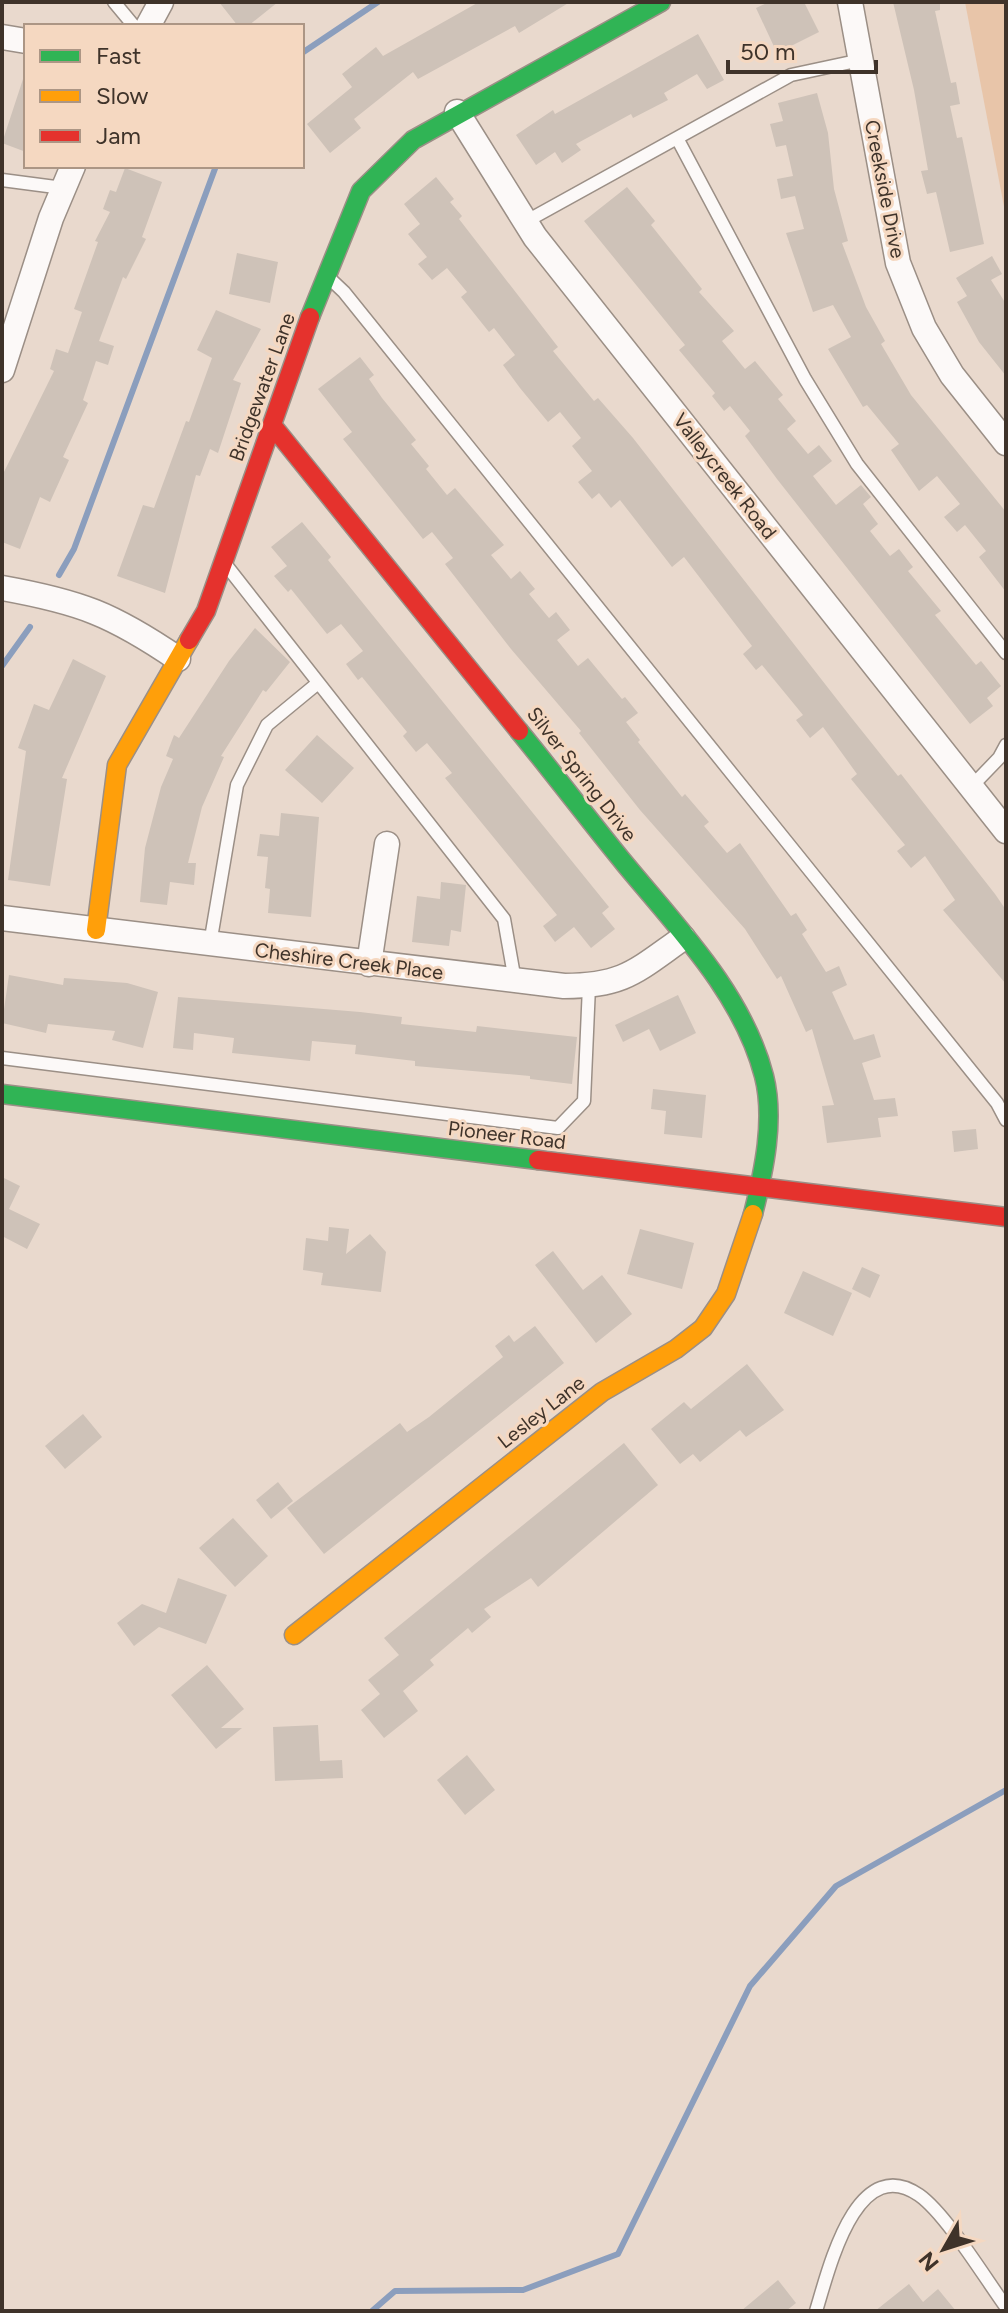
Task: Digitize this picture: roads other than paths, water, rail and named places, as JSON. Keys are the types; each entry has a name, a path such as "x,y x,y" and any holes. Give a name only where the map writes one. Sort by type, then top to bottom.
{"street":[{"path":"149,24 161,2"},
{"name":"Bridgewater Lane","path":"96,930 117,765 206,611 325,275 361,191 413,140 457,112 661,2"},
{"name":"Creekside Drive","path":"850,2 898,263 931,340 952,375 1006,443"},
{"path":"2,37 24,41"},
{"name":"Valleycreek Road","path":"457,112 525,222 1006,831"},
{"path":"2,370 13,307 68,177"},
{"name":"Silver Spring Drive","path":"272,425 683,938 735,1008 765,1080 768,1149 757,1187"},
{"path":"2,588 96,609 131,627 178,659"},
{"path":"369,964 387,844"},
{"name":"Cheshire Creek Place","path":"2,918 515,981 589,986 629,977 683,938"},
{"name":"Pioneer Road","path":"2,1094 1006,1217"},
{"name":"Lesley Lane","path":"294,1635 607,1388 683,1344 712,1317 735,1279 757,1187"}],"lane":[{"path":"114,2 132,24"},
{"path":"525,222 791,75 861,60"},
{"path":"677,138 805,379 857,464 1006,653"},
{"path":"2,180 68,177"},
{"path":"325,275 354,304 997,1103 1006,1120"},
{"path":"223,562 504,919 515,981"},
{"path":"210,944 237,785 267,725 318,683"},
{"path":"971,787 1006,745"},
{"path":"2,1058 558,1128 584,1101 589,986"},
{"path":"816,2311 850,2219 866,2195 882,2185 898,2186 920,2196 1006,2307"}],"waterway":[{"path":"304,52 378,2"},
{"path":"59,575 74,549 215,168"},
{"path":"2,666 30,627"},
{"path":"372,2311 395,2291 523,2290 618,2254 750,1986 836,1886 1006,1790"}]}
